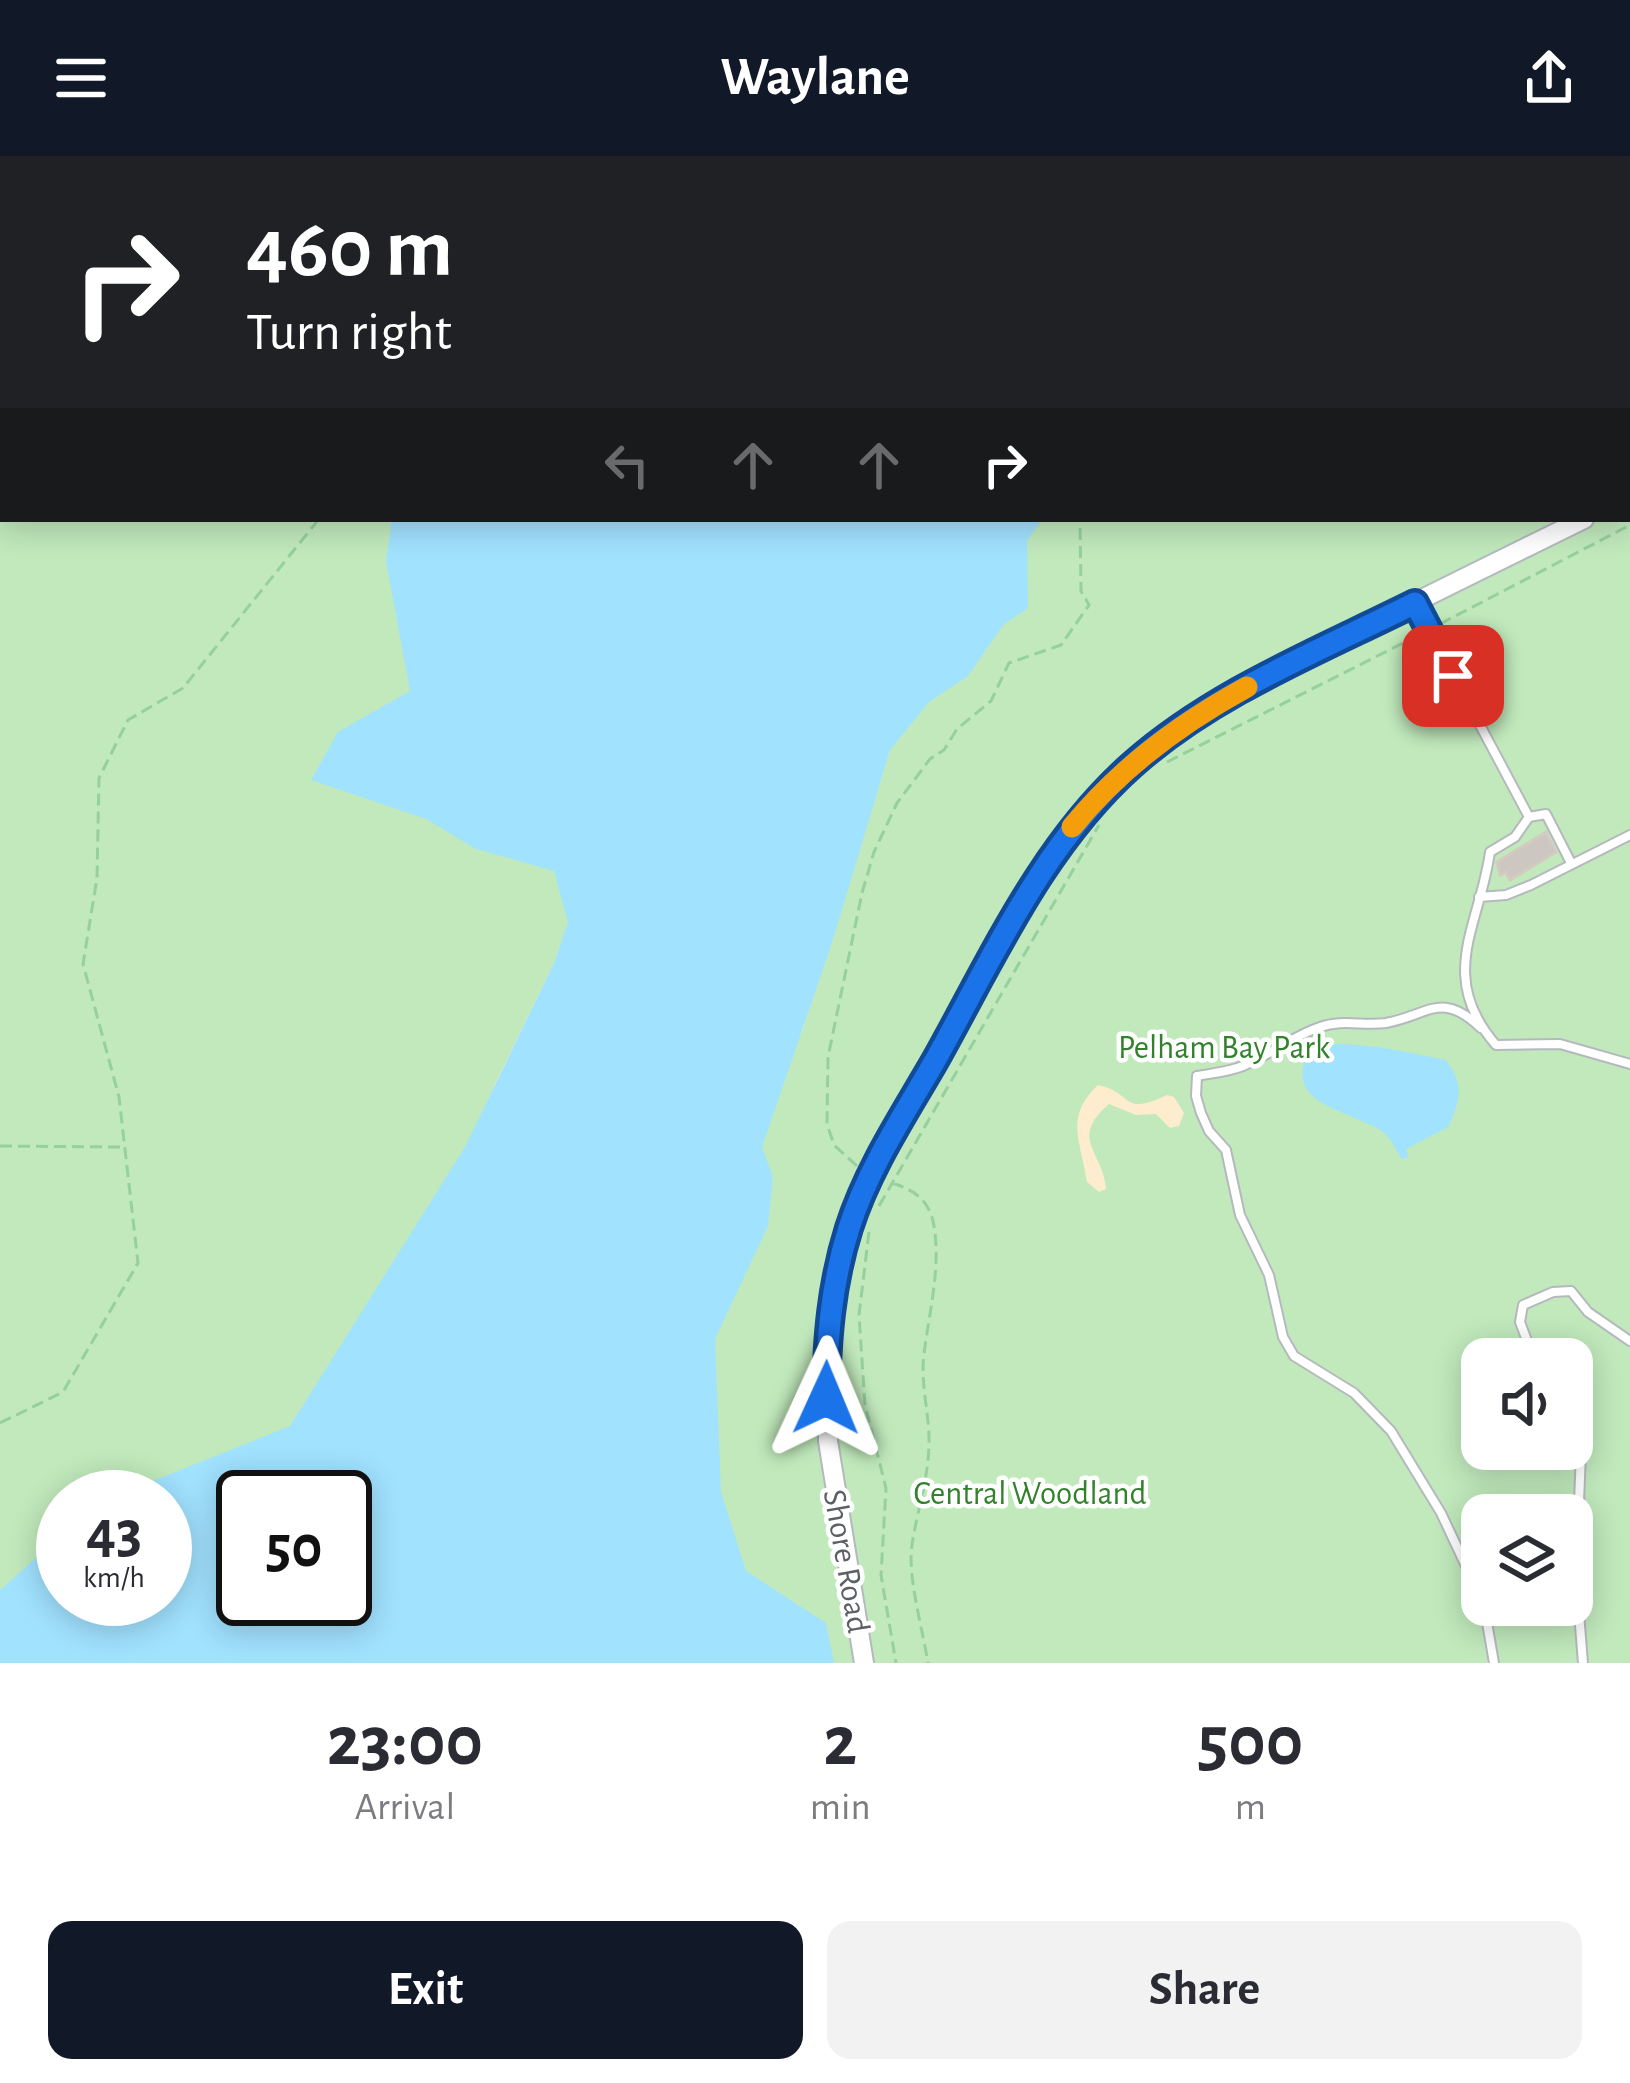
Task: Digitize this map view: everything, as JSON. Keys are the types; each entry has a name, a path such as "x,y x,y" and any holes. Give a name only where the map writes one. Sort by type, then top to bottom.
{"main road":[{"name":"Shore Road","path":"864,1663 828,1441 826,1351 838,1264 871,1174 1032,887 1090,805 1183,725 1242,690 1578,522"}],"lane":[{"path":"1415,603 1529,817"},
{"path":"1481,1028 1472,1008 1464,962 1490,852 1516,837 1529,817 1546,814 1571,862"},
{"path":"1479,897 1506,896 1630,835"},
{"path":"1461,1556 1391,1431 1354,1393 1294,1356 1283,1337 1269,1275 1240,1215 1226,1150 1209,1131 1196,1096 1197,1076 1247,1064 1337,1022 1388,1022 1421,1009 1447,1006 1463,1011 1496,1046 1560,1044 1630,1064"},
{"path":"1526,1338 1520,1322 1523,1305 1553,1292 1571,1291 1588,1312 1630,1341"},
{"path":"1580,1470 1576,1575 1583,1663"},
{"path":"1487,1626 1494,1663"}],"path":[{"path":"0,1423 63,1392 138,1263 119,1097 83,964 97,878 98,778 128,720 183,688 317,522"},
{"path":"860,1169 834,1145 827,1124 828,1058 874,852 897,803 957,728 991,700 1009,663 1060,645 1089,605 1079,571 1080,522"},
{"path":"1163,765 1630,525"},
{"path":"896,1663 881,1575 886,1488 865,1406 859,1315 871,1221 1107,814"},
{"path":"0,1146 125,1147"},
{"path":"890,1182 920,1195 934,1227 932,1322 922,1381 929,1442 911,1571 928,1663"}],"green space":[{"path":"0,522 631,522 616,787 554,963 495,1084 407,1318 268,1470 216,1470 216,1538 192,1574 192,1470 36,1470 36,1626 158,1626 133,1663 0,1663"},
{"name":"Pelham Bay Park","path":"967,522 1630,522 1630,1663 626,1663 721,1139 802,1032"}],"sand":[{"path":"1098,1085 1134,1104 1174,1097 1184,1113 1179,1126 1170,1128 1156,1114 1136,1115 1109,1104 1091,1127 1091,1146 1106,1189 1099,1192 1087,1182 1078,1130 1081,1108"}],"water":[{"path":"392,522 1041,522 1027,540 1028,608 1003,625 968,676 929,702 890,750 831,946 762,1147 773,1177 768,1226 715,1339 721,1492 746,1571 826,1623 834,1663 0,1663 0,1590 36,1558 36,1626 192,1626 192,1470 180,1470 290,1426 465,1147 554,963 568,922 554,871 476,849 426,819 311,780 338,732 410,691 386,561"},
{"path":"1334,1044 1445,1060 1456,1076 1458,1093 1448,1127 1406,1149 1408,1157 1402,1159 1380,1130 1311,1095 1303,1070 1308,1053"}],"building":[{"path":"1546,832 1556,852 1510,880 1506,872 1500,875 1497,862"}],"slow traffic":[{"path":"1072,827 1133,764 1183,725 1247,687"}],"route":[{"path":"826,1398 829,1308 860,1198 1032,887 1090,805 1183,725 1415,603 1453,676"}],"park label":[{"name":"Central Woodland","path":"1030,1492"}]}
